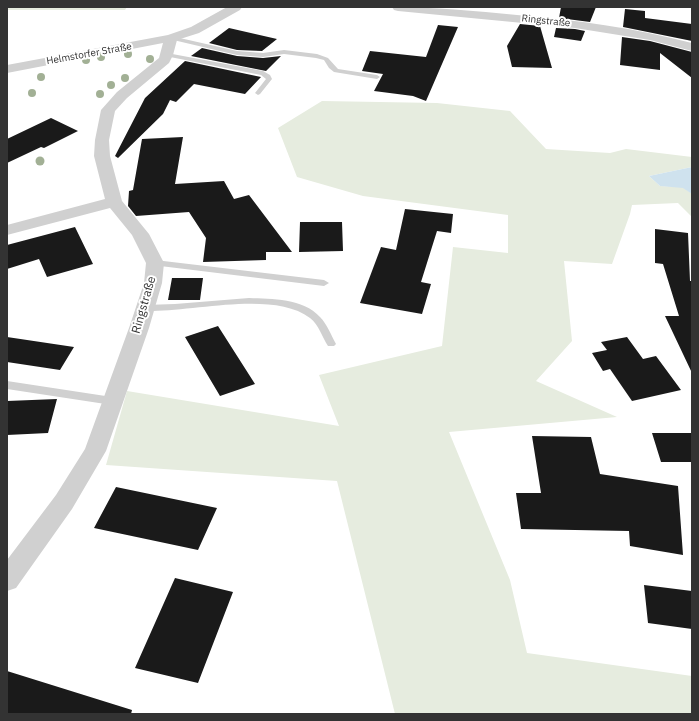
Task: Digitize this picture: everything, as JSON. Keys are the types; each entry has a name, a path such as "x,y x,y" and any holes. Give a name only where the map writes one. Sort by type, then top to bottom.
{"street":[{"path":"168,55 171,38 195,30 236,7"},
{"name":"Ringstraße","path":"403,7 575,24 651,36 692,47"},
{"name":"Helmstorfer Straße","path":"7,69 171,38"},
{"name":"Ringstraße","path":"7,580 64,502 95,451 153,283 155,263 140,234 114,202 102,156 102,140 108,110 122,95 168,55"},
{"path":"7,230 114,202"}],"lane":[{"path":"171,38 237,53 263,55 284,52 317,56 326,59 331,67 336,71 377,77"},
{"path":"168,55 263,73 268,76 269,79 258,93"},
{"path":"155,263 324,283"},
{"path":"145,308 233,302 269,302 292,306 313,315 323,327 331,344"},
{"path":"7,385 112,401"}],"shaded area":[{"path":"7,7 127,7 125,10 7,10"},
{"path":"322,101 437,103 510,111 546,149 610,153 626,149 692,157 692,167 649,176 660,186 683,187 692,194 692,217 678,203 632,205 612,264 564,261 572,341 536,381 617,417 449,432 510,580 527,653 692,676 692,714 395,714 337,481 106,465 127,391 339,426 319,375 442,346 453,247 508,253 508,215 363,196 297,177 278,128"}],"water":[{"path":"692,167 692,194 683,188 660,186 649,176"}],"building":[{"path":"561,7 596,7 590,22 559,18"},
{"path":"625,9 645,11 645,18 692,24 692,41 623,27"},
{"path":"520,24 540,26 552,68 512,67 507,46"},
{"path":"438,25 458,27 426,101 413,96 374,91 383,74 362,71 370,51 426,57"},
{"path":"229,28 277,39 262,51 237,50 209,43"},
{"path":"556,28 585,31 581,41 554,37"},
{"path":"622,37 650,41 692,52 692,78 660,53 660,70 620,65"},
{"path":"202,48 237,56 263,58 281,56 266,71 191,56"},
{"path":"185,61 261,77 245,94 194,84 176,102 170,100 163,114 118,158 115,156 145,98"},
{"path":"51,118 78,131 44,148 41,147 7,163 7,139"},
{"path":"183,137 175,184 224,181 234,199 249,195 292,252 266,252 266,260 203,262 206,238 189,212 136,216 128,206 129,191 133,190 142,139"},
{"path":"405,209 453,214 451,233 437,231 421,282 431,284 422,314 360,303 381,247 396,250"},
{"path":"300,222 342,222 343,251 299,252"},
{"path":"75,227 93,264 47,277 39,259 7,269 7,245"},
{"path":"655,229 688,233 690,281 692,281 692,373 665,316 679,316 663,264 655,263"},
{"path":"172,278 203,278 200,300 168,300"},
{"path":"218,326 255,384 220,396 185,337"},
{"path":"7,337 74,347 60,370 7,362"},
{"path":"627,337 643,359 656,356 681,390 632,401 610,369 603,371 592,353 607,350 601,342"},
{"path":"57,399 48,433 7,435 7,401"},
{"path":"652,433 692,433 692,462 661,462"},
{"path":"532,436 591,437 600,474 678,486 683,555 630,546 629,531 521,529 516,493 541,493"},
{"path":"116,487 217,508 198,550 94,528"},
{"path":"175,578 233,592 198,683 135,668"},
{"path":"644,585 692,591 692,629 648,623"},
{"path":"7,671 132,710 131,714 7,714"}]}
